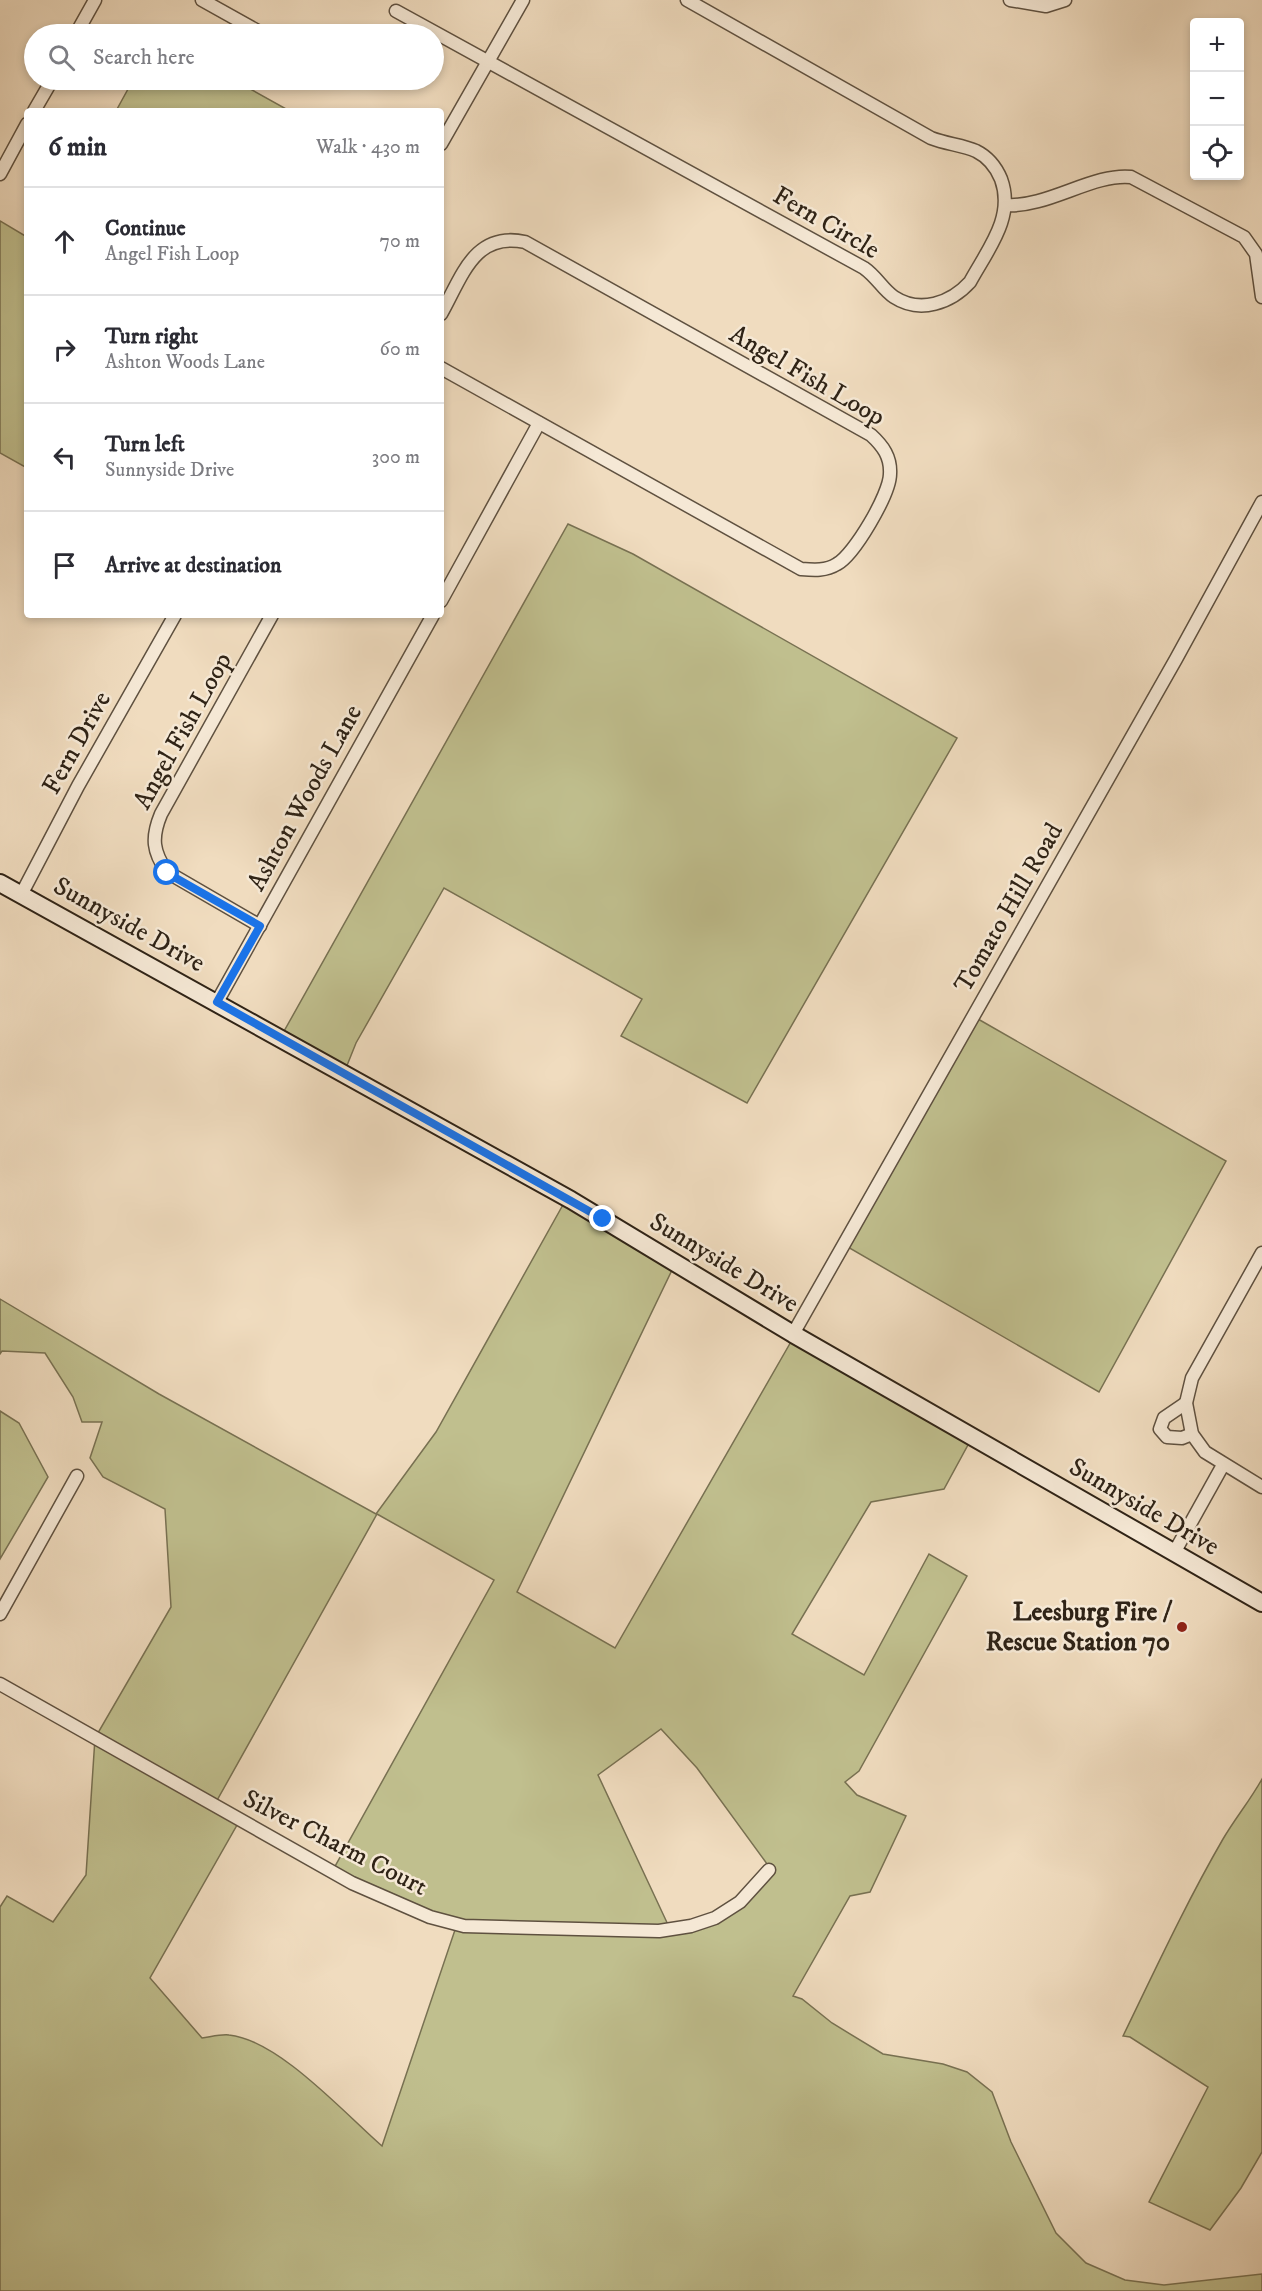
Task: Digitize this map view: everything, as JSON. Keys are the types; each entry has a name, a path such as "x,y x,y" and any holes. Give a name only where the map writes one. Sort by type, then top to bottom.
{"street":[{"path":"82,24 95,0"},
{"path":"202,0 245,24"},
{"path":"444,139 523,0"},
{"path":"687,0 931,138 978,152 987,158 999,174 1006,205 1035,202 1115,178 1131,177 1244,237 1256,254 1262,297"},
{"path":"1010,0 1046,6 1065,0"},
{"name":"Fern Circle","path":"396,10 422,24"},
{"name":"Fern Circle","path":"444,36 864,268 878,279 892,297 902,302 929,305 943,302 962,290 1002,225 1006,205"},
{"path":"36,108 46,90"},
{"path":"0,174 24,130"},
{"name":"Angel Fish Loop","path":"444,309 471,260 481,248 494,241 510,239 525,242 870,435 881,444 888,456 890,475 887,489 852,553 839,564 828,568 801,569 444,370"},
{"path":"444,596 539,423"},
{"name":"Tomato Hill Road","path":"793,1334 1176,659 1262,502"},
{"name":"Fern Drive","path":"21,895 88,767 173,618"},
{"name":"Angel Fish Loop","path":"260,926 167,873 157,858 153,844 154,830 161,814 270,618"},
{"name":"Ashton Woods Lane","path":"217,1002 431,618"},
{"name":"Sunnyside Drive","path":"0,883 571,1200 793,1334 1262,1604"},
{"path":"1262,1253 1192,1378 1186,1402 1192,1434 1205,1452 1262,1487"},
{"path":"1186,1402 1164,1418 1160,1429 1167,1437 1174,1439 1192,1434"},
{"path":"1173,1553 1223,1465"},
{"path":"0,1614 77,1476"},
{"name":"Silver Charm Court","path":"0,1684 352,1882 430,1917 464,1926 659,1931 692,1926 715,1918 740,1902 769,1870"}],"shaded area":[{"path":"128,90 252,90 284,108 118,108"},
{"path":"0,221 24,235 24,466 0,453"},
{"path":"568,524 633,554 957,738 747,1103 621,1036 642,999 444,888 356,1043 346,1068 283,1033"},
{"path":"978,1019 1226,1161 1099,1392 846,1246"},
{"path":"564,1203 673,1268 517,1592 615,1648 792,1340 969,1443 944,1489 871,1502 792,1634 864,1675 929,1554 967,1576 859,1771 845,1782 857,1795 906,1816 870,1892 850,1896 793,1996 802,1999 832,2023 883,2054 943,2064 967,2072 992,2092 1011,2142 1056,2233 1086,2263 1125,2280 1164,2285 1262,2274 1262,2291 0,2291 0,1907 7,1896 53,1922 86,1875 95,1738 171,1607 165,1509 103,1477 90,1458 102,1422 82,1422 73,1397 45,1353 2,1351 0,1354 0,1299 159,1394 376,1514 436,1432","holes":["377,1514 494,1580 333,1870 457,1924 382,2146 310,2080 269,2050 248,2040 229,2035 202,2038 150,1978 241,1818 215,1804","661,1729 697,1768 770,1868 712,1919 670,1929 598,1775"]},
{"path":"0,1411 19,1423 48,1477 0,1559"},
{"path":"1262,1779 1262,2152 1241,2188 1210,2230 1149,2202 1208,2087 1130,2037 1123,2036 1209,1863"}],"place":[{"name":"Leesburg Fire / Rescue Station 70","path":"1182,1627"}],"route":[{"path":"167,873 260,926 217,1002 603,1219"}]}
